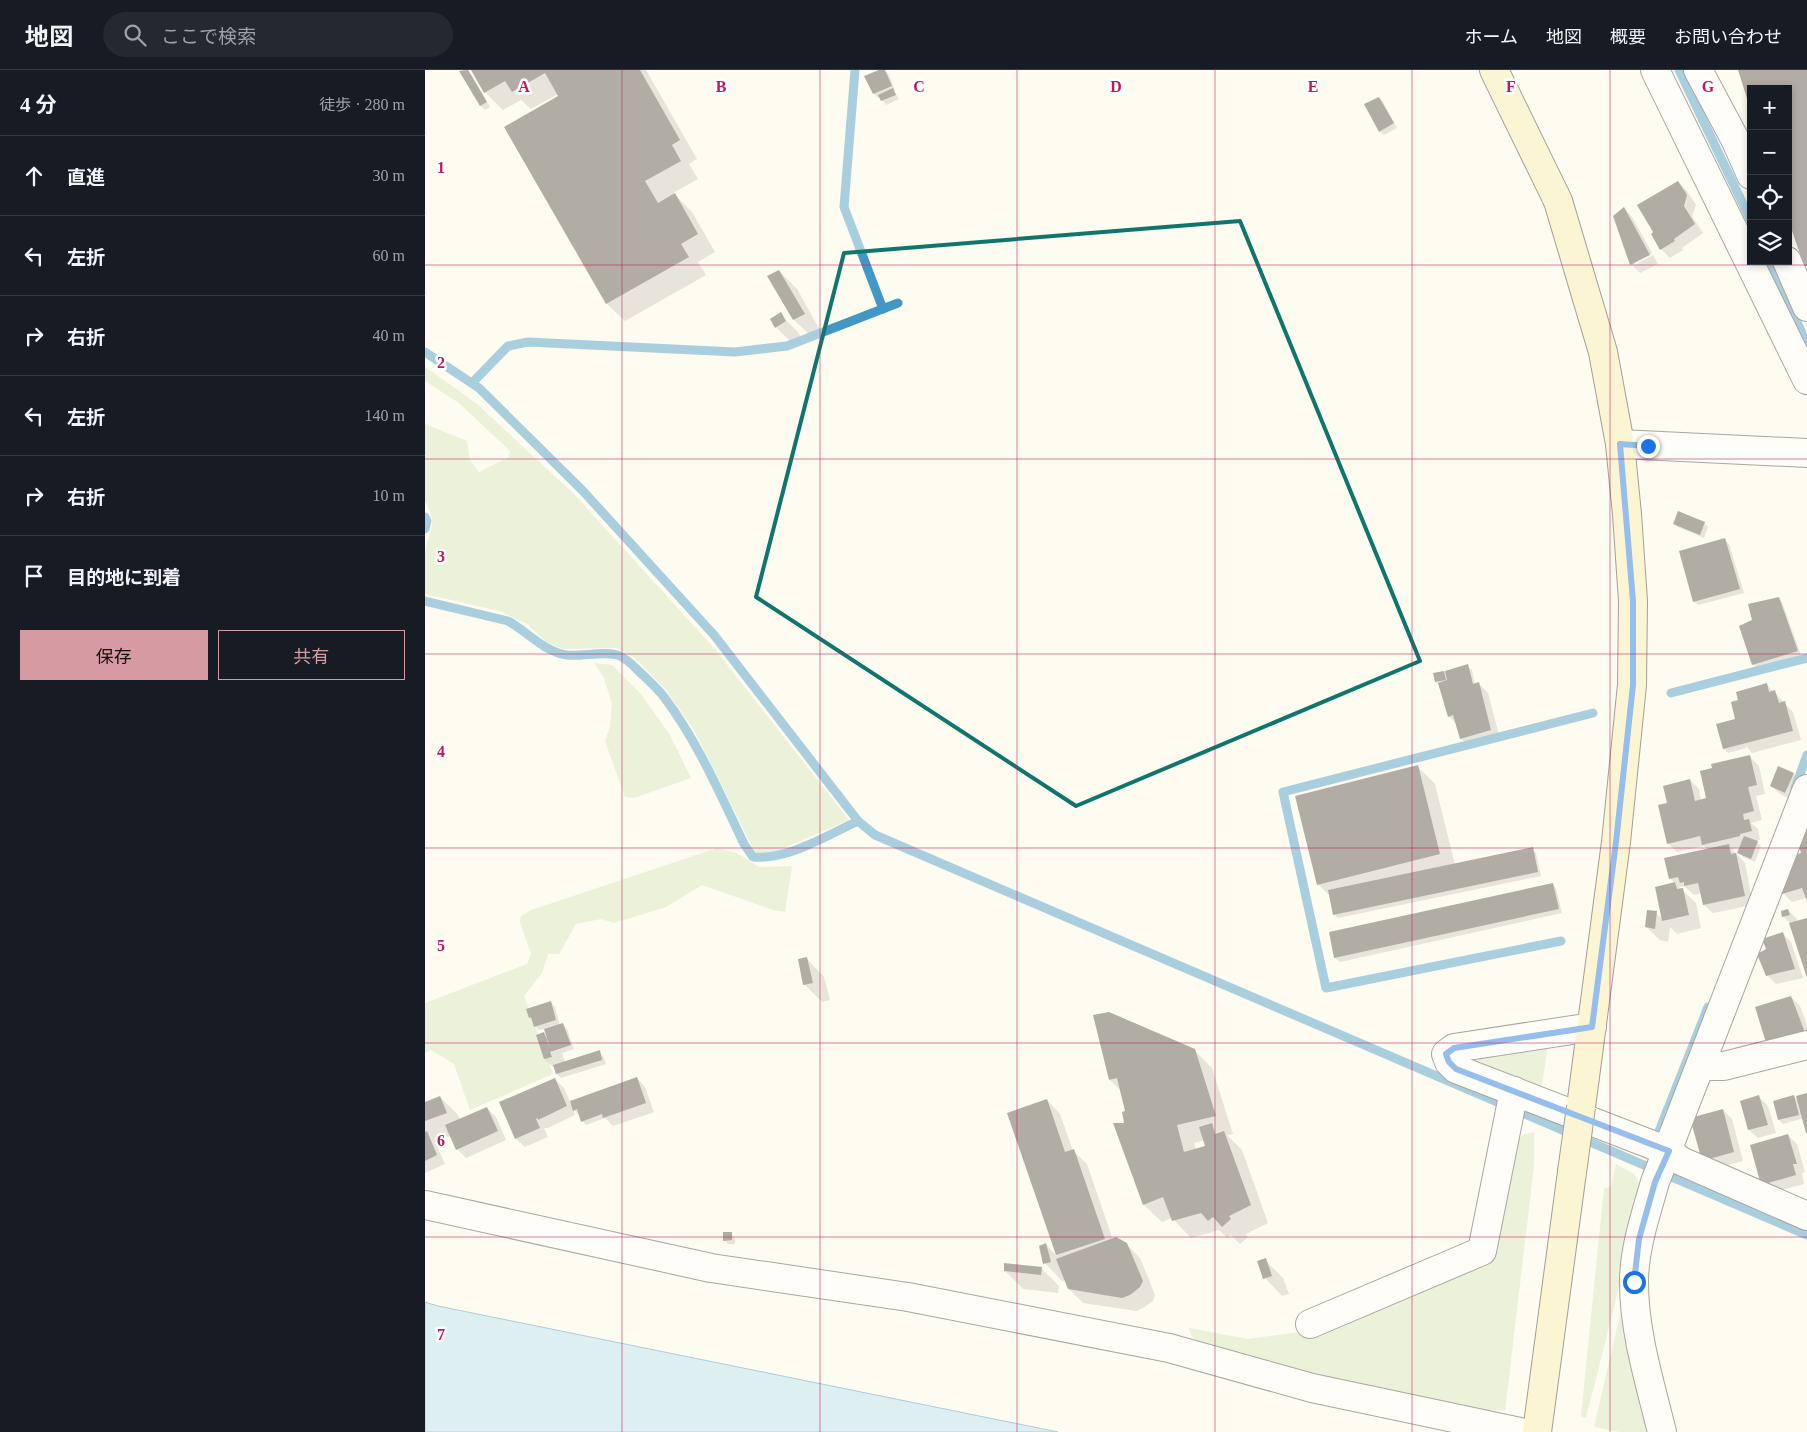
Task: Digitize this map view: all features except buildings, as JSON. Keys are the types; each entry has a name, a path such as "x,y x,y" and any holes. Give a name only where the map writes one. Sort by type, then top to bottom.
{"street":[{"path":"1494,70 1557,202 1603,352 1620,444 1633,601 1633,685 1616,842 1537,1432"},
{"path":"1655,70 1807,380"},
{"path":"1698,70 1736,141 1747,166"},
{"path":"1789,265 1807,307"},
{"path":"1620,444 1807,454"},
{"path":"1662,1432 1639,1336 1634,1282 1639,1239 1658,1158 1701,1066 1807,789"},
{"path":"1592,1027 1454,1048 1446,1054 1449,1062 1456,1069 1511,1102 1658,1158 1681,1161 1807,1216"},
{"path":"1701,1066 1724,1066 1807,1045"},
{"path":"1310,1324 1481,1251 1511,1102"},
{"path":"425,1206 711,1268 908,1297 1169,1348 1312,1388 1519,1432"}],"highlighted area":[{"path":"1240,221 1420,661 1076,806 756,597 844,253"}],"green space":[{"path":"425,367 476,403 574,494 714,648 849,820 772,853 756,854 694,730 666,690 635,658 616,648 563,649 547,643 527,624 499,611 425,594 425,554 432,522 425,501 425,424 467,441 470,460 479,472 509,457 510,451 459,403 425,381"},
{"path":"594,663 612,665 640,693 670,735 691,778 634,798 625,797 605,741 610,727 612,703 603,676"},
{"path":"717,848 737,853 759,867 792,866 785,912 773,910 702,885 666,907 614,923 601,919 576,924 559,954 548,954 542,973 524,996 553,1074 470,1110 454,1064 431,1050 425,1053 425,1003 527,964 531,954 520,922 521,916 531,910"},
{"path":"1548,1045 1541,1090 1459,1056"},
{"path":"1534,1132 1534,1166 1505,1411 1487,1410 1284,1371 1210,1351 1192,1337 1189,1328 1248,1339 1306,1331 1483,1261 1511,1143 1525,1134"},
{"path":"1616,1164 1634,1174 1643,1192 1586,1418 1581,1416 1604,1188 1611,1187"},
{"path":"1626,1290 1649,1416 1647,1432 1620,1432 1594,1427"}],"water":[{"path":"425,1302 438,1306 1058,1432 425,1432"}],"waterway":[{"path":"855,70 844,207 883,309"},
{"path":"1679,70 1751,220"},
{"path":"1771,265 1807,344"},
{"path":"472,383 508,346 528,342 735,352 787,346 898,303"},
{"path":"425,352 479,388 583,491 714,635 858,821 875,835 1807,1235"},
{"path":"425,517 427,521 425,529"},
{"path":"425,601 508,621 543,646 559,653 567,655 615,654 626,660 659,691 676,714 698,750 744,844 753,857 780,855 793,851 858,821"},
{"path":"1671,693 1807,658"},
{"path":"1561,941 1326,988 1283,792 1593,713"},
{"path":"1795,788 1807,755"},
{"path":"1654,1144 1708,1007"}],"route":[{"path":"1634,1282 1639,1239 1655,1182 1669,1151 1456,1069 1449,1062 1446,1054 1454,1048 1592,1027 1616,842 1633,685 1633,601 1620,444 1648,446"}]}
